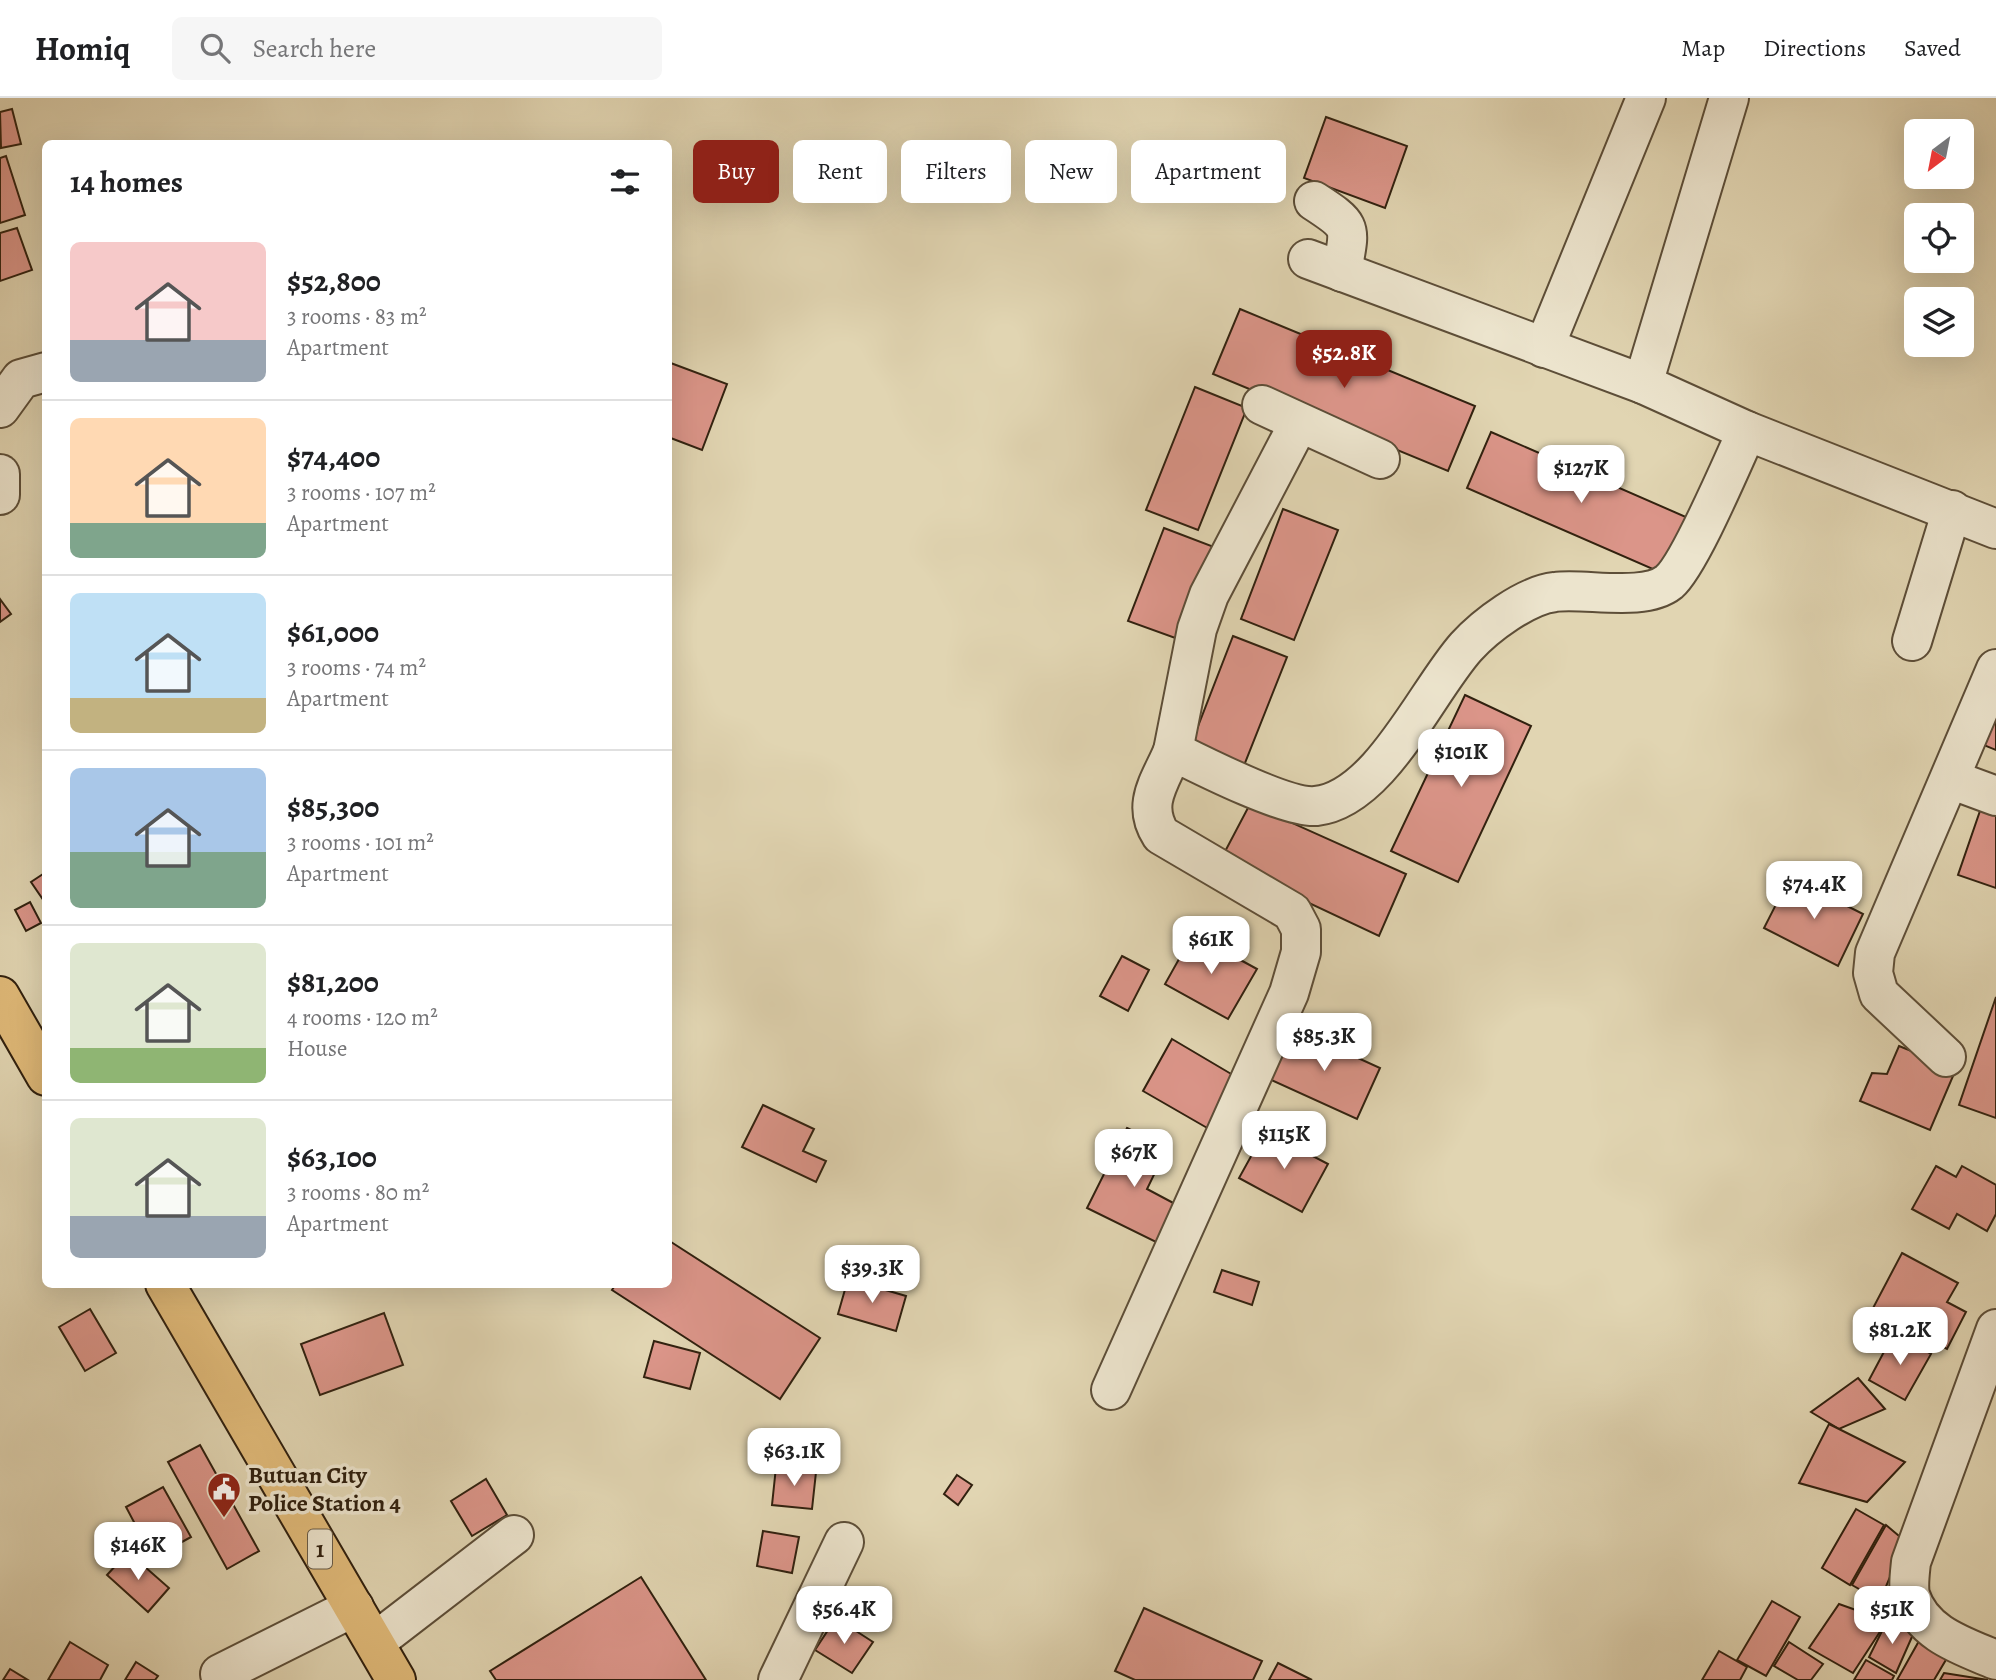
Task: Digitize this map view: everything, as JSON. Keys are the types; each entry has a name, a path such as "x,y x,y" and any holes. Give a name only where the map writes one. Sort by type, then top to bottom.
{"highway":[{"path":"0,996 42,1069"},
{"name":"1","path":"167,1288 396,1680"}],"street":[{"path":"1544,348 1646,98"},
{"path":"1643,384 1730,98"},
{"path":"1314,201 1342,219 1349,232 1325,265 1643,384 1747,431 1996,529"},
{"path":"0,408 21,379 42,373"},
{"path":"1262,405 1380,459"},
{"path":"1111,1390 1289,993 1301,952 1301,929 1292,912 1161,835 1151,819 1154,796 1173,751 1197,629 1209,595 1299,423"},
{"path":"1173,751 1234,780 1315,806 1347,796 1381,764 1466,647 1506,612 1552,592 1653,591 1670,581 1689,552 1747,431"},
{"path":"0,474 0,495"},
{"path":"1912,641 1952,510"},
{"path":"1946,1057 1879,994 1873,973 1875,953 1996,669"},
{"path":"1950,779 1996,796"},
{"path":"1996,1329 1911,1562 1910,1594 1923,1620 1946,1638 1996,1660"},
{"path":"375,1642 514,1535"},
{"path":"778,1680 844,1542"},
{"path":"220,1674 354,1607"}],"building":[{"path":"12,109 21,144 1,148 0,112"},
{"path":"1326,117 1407,146 1385,208 1304,178"},
{"path":"6,156 25,215 0,223 0,158"},
{"path":"17,228 32,270 0,281 0,233"},
{"path":"1240,309 1475,406 1448,471 1213,374"},
{"path":"672,363 727,384 702,450 672,439"},
{"path":"1195,387 1247,408 1198,530 1146,510"},
{"path":"1491,432 1695,521 1671,577 1467,488"},
{"path":"1283,509 1338,530 1294,640 1241,619"},
{"path":"1164,528 1214,547 1178,639 1128,621"},
{"path":"0,599 11,614 0,622"},
{"path":"1233,636 1287,657 1243,768 1190,747"},
{"path":"1465,695 1531,726 1458,882 1391,851"},
{"path":"1996,696 1996,750 1969,739"},
{"path":"1250,804 1406,874 1379,936 1220,861"},
{"path":"1981,808 1996,813 1996,888 1958,875"},
{"path":"42,875 42,898 31,882"},
{"path":"1790,877 1863,914 1838,966 1764,928"},
{"path":"30,902 41,923 26,931 15,910"},
{"path":"1193,934 1257,969 1228,1019 1165,984"},
{"path":"1122,956 1149,970 1128,1011 1100,996"},
{"path":"1996,997 1996,1118 1959,1105"},
{"path":"1290,1027 1380,1068 1357,1119 1267,1078"},
{"path":"1172,1039 1238,1078 1209,1129 1143,1091"},
{"path":"1899,1046 1956,1069 1930,1130 1860,1101 1872,1073 1887,1074"},
{"path":"763,1105 814,1129 803,1151 826,1161 816,1182 742,1147"},
{"path":"1127,1128 1167,1148 1147,1189 1179,1206 1160,1244 1087,1208"},
{"path":"1265,1131 1328,1164 1302,1212 1239,1178"},
{"path":"1936,1166 1956,1177 1962,1166 1996,1185 1996,1214 1987,1231 1957,1214 1949,1229 1912,1209"},
{"path":"672,1243 820,1338 780,1399 612,1290 672,1288"},
{"path":"1902,1253 1958,1283 1947,1302 1966,1312 1947,1349 1872,1310"},
{"path":"1222,1270 1259,1282 1252,1305 1214,1292"},
{"path":"848,1279 906,1296 896,1331 838,1314"},
{"path":"90,1309 116,1353 85,1371 59,1327"},
{"path":"384,1313 403,1365 320,1395 301,1344"},
{"path":"1894,1333 1931,1354 1905,1400 1869,1380"},
{"path":"654,1341 700,1353 690,1389 644,1377"},
{"path":"1858,1378 1885,1409 1839,1429 1811,1412"},
{"path":"1829,1424 1905,1462 1867,1502 1799,1483"},
{"path":"200,1445 259,1551 227,1569 168,1462"},
{"path":"776,1467 816,1472 812,1509 772,1505"},
{"path":"957,1475 972,1485 958,1505 944,1494"},
{"path":"486,1479 507,1515 472,1536 451,1501"},
{"path":"163,1487 191,1537 153,1558 126,1507"},
{"path":"1856,1509 1884,1525 1850,1585 1822,1568"},
{"path":"1886,1525 1905,1541 1880,1601 1852,1585"},
{"path":"763,1531 799,1537 792,1573 757,1566"},
{"path":"128,1552 169,1588 148,1612 107,1575"},
{"path":"641,1577 706,1680 496,1680 490,1671"},
{"path":"1772,1601 1800,1617 1766,1676 1737,1660"},
{"path":"1839,1604 1887,1621 1853,1673 1809,1648"},
{"path":"1144,1608 1262,1661 1253,1680 1135,1680 1115,1671"},
{"path":"836,1618 873,1642 852,1673 815,1650"},
{"path":"1887,1621 1915,1630 1896,1673 1869,1657"},
{"path":"1919,1641 1947,1658 1934,1680 1897,1680"},
{"path":"70,1642 108,1665 100,1680 48,1680"},
{"path":"1789,1642 1823,1664 1811,1680 1798,1680 1774,1666"},
{"path":"1719,1651 1747,1667 1740,1680 1702,1680"},
{"path":"1866,1660 1894,1676 1892,1680 1854,1680"},
{"path":"136,1662 158,1676 155,1680 125,1680"},
{"path":"1278,1663 1312,1680 1269,1680"},
{"path":"10,1669 28,1680 3,1680"},
{"path":"1944,1673 1988,1680 1940,1680"}],"place":[{"name":"Butuan City Police Station 4","path":"224,1519"}]}
